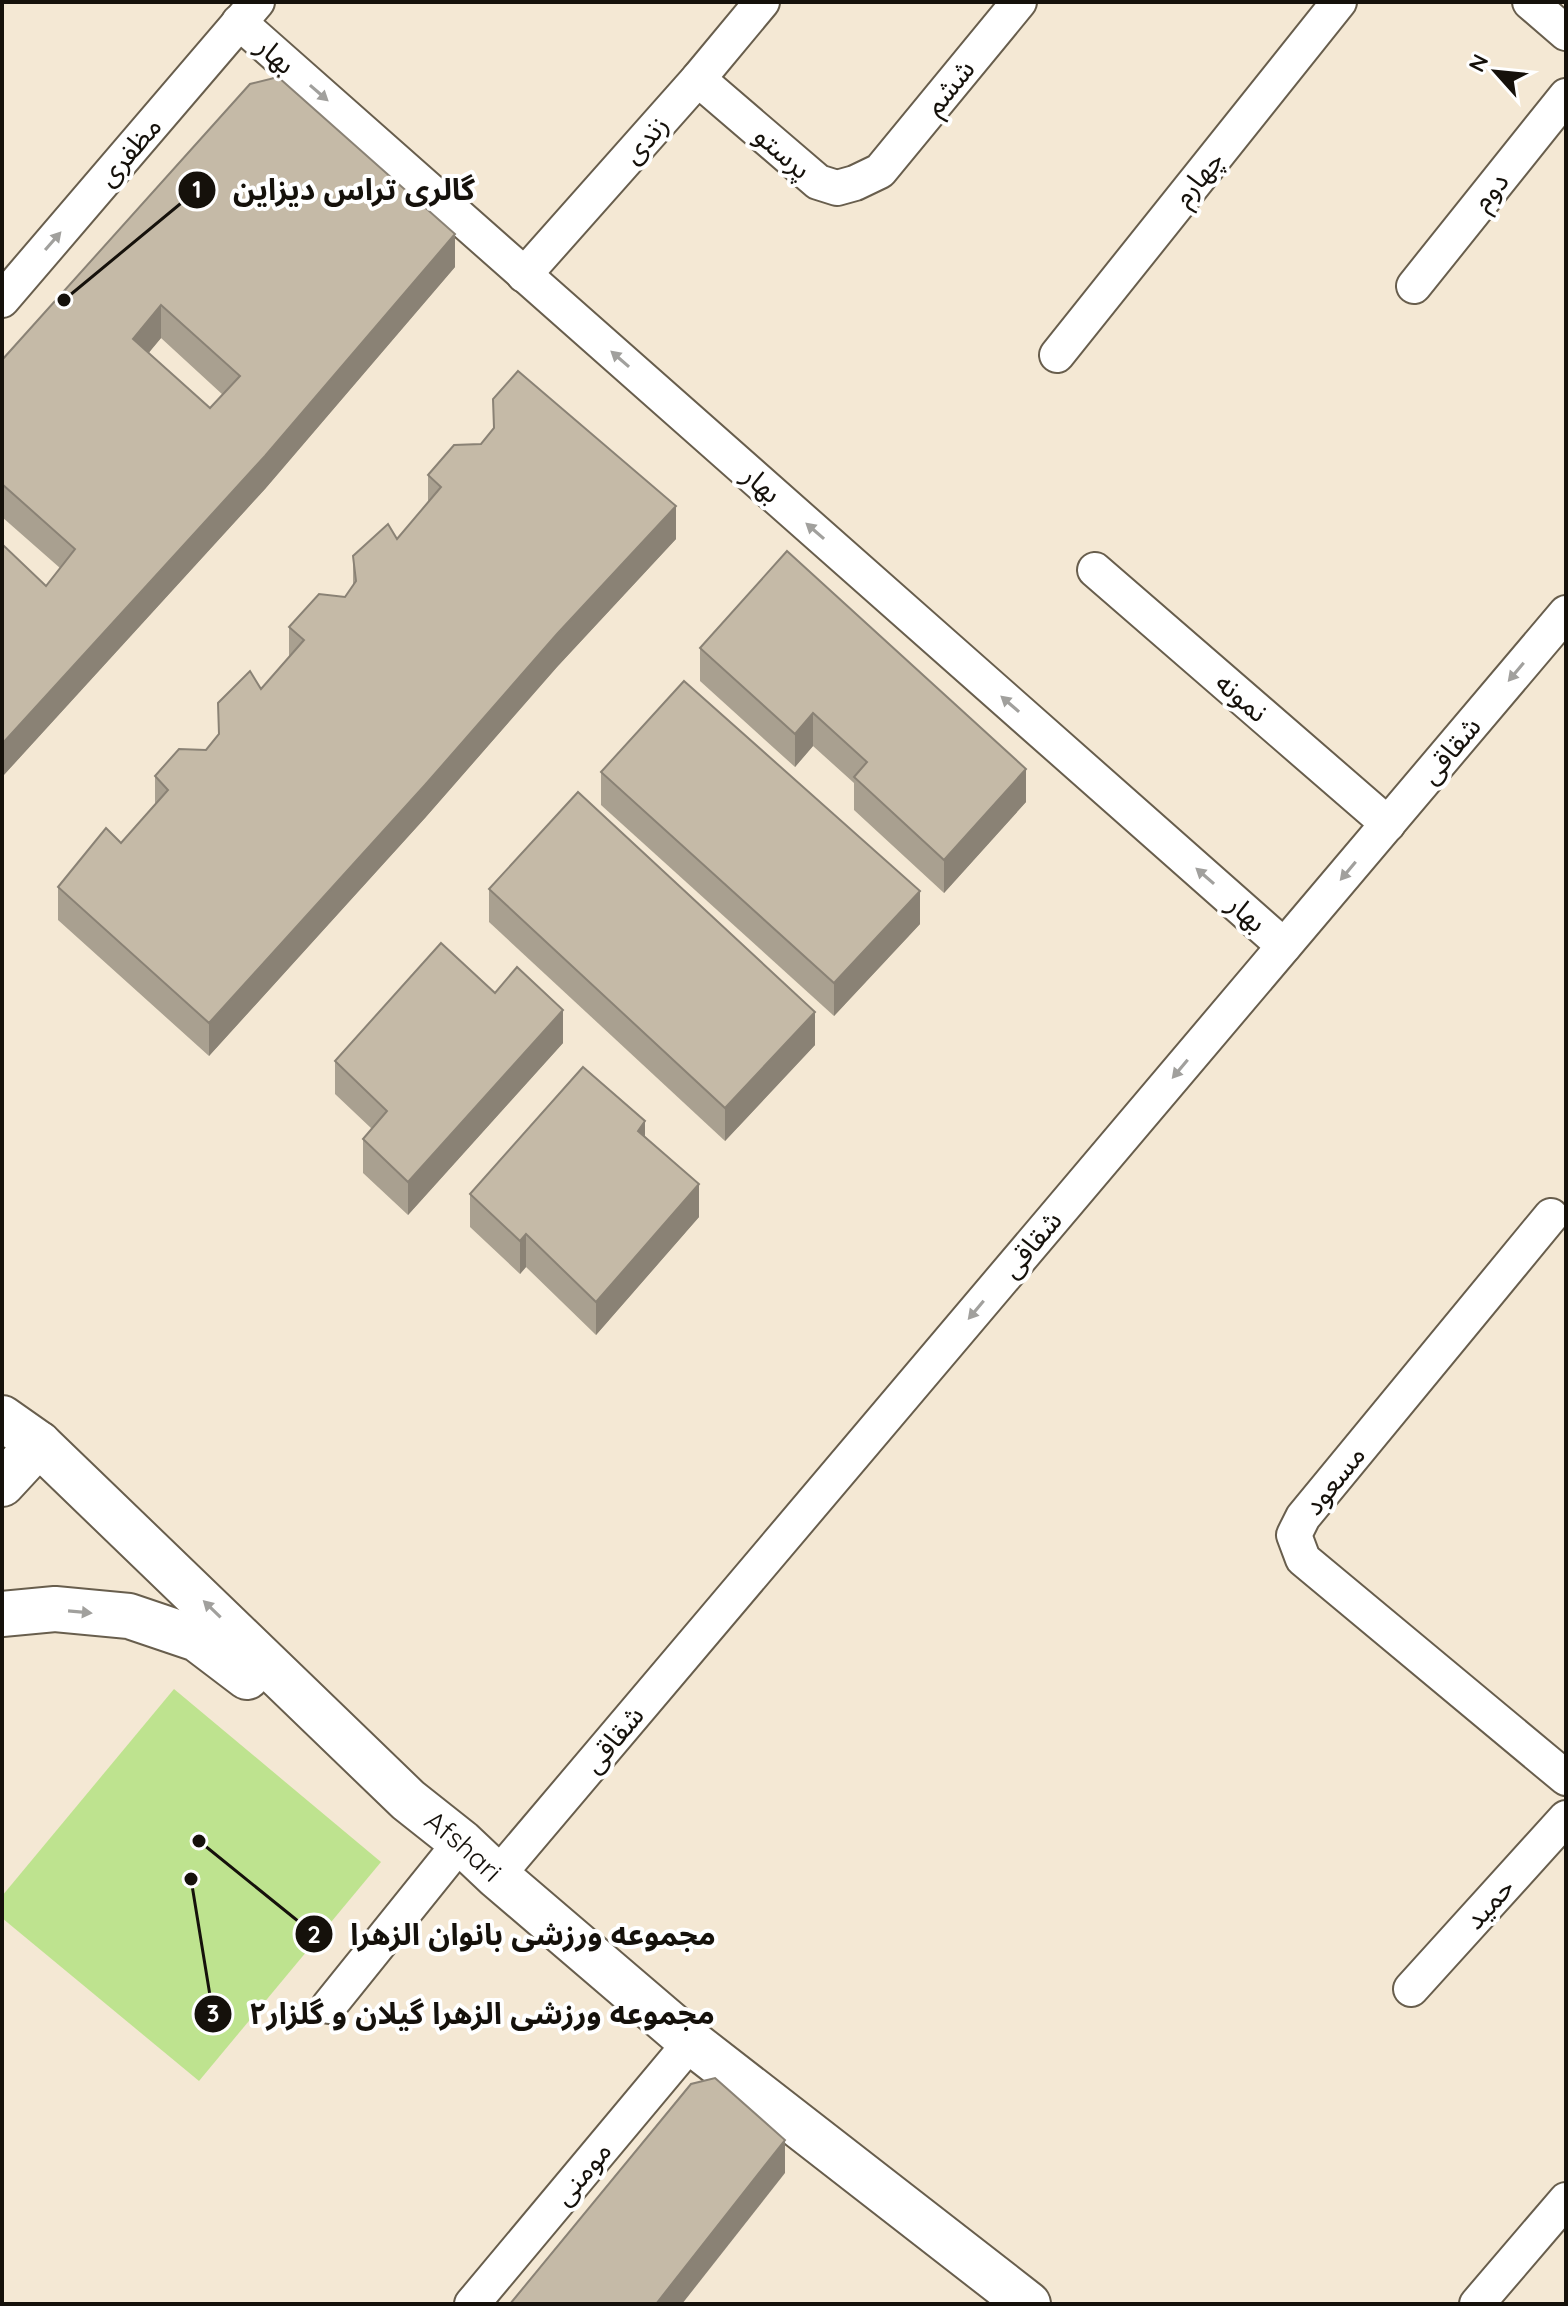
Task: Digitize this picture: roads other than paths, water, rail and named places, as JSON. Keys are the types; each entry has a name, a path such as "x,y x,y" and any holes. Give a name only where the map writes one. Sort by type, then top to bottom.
{"main road":[{"name":"Afshari","path":"2,1418 39,1444 408,1800 461,1842 691,2042 1028,2304"},
{"path":"2,1484 39,1444"},
{"path":"2,1614 55,1609 129,1616 197,1639 408,1800"}],"street":[{"name":"زندی","path":"524,275 762,2"},
{"name":"ششم","path":"880,171 1019,2"},
{"name":"چهارم","path":"1057,355 1339,2"},
{"path":"1530,2 1566,33"},
{"name":"بهار","path":"248,12 524,275 1284,946"},
{"name":"مظفری","path":"2,300 248,12"},
{"name":"پرستو","path":"698,79 818,182 837,188 880,171"},
{"name":"دوم","path":"1414,286 1566,96"},
{"name":"نمونه","path":"1095,570 1388,824"},
{"name":"شقاقی","path":"497,1876 1566,613"},
{"name":"مسعود","path":"1551,1216 1303,1517 1294,1535 1303,1559 1566,1778"},
{"name":"حمید","path":"1411,1989 1566,1818"},
{"path":"329,2006 461,1842"},
{"name":"مومنی","path":"472,2304 691,2042"},
{"path":"1477,2304 1566,2200"}],"place":[{"name":"گالری تراس دیزاین","path":"64,300"},
{"name":"مجموعه ورزشی بانوان الزهرا","path":"199,1841"},
{"name":"مجموعه ورزشی الزهرا گیلان و گلزار۲","path":"191,1879"}]}
